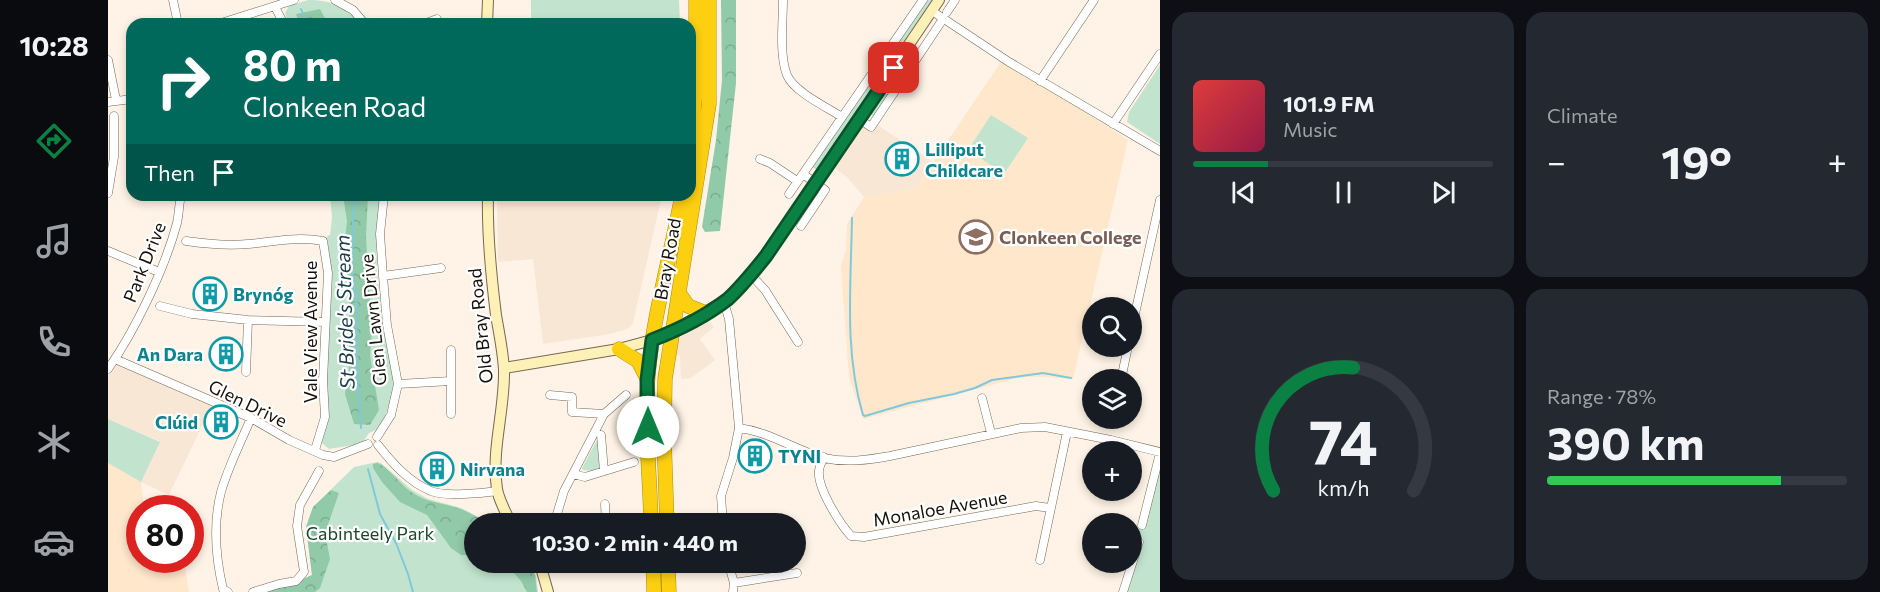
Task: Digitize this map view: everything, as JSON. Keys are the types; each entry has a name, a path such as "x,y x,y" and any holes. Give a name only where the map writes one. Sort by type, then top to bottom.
{"highway":[{"path":"696,0 696,89"},
{"name":"Bray Road","path":"696,193 710,104 709,0"},
{"name":"Bray Road","path":"667,513 663,336 681,201"},
{"name":"Bray Road","path":"651,513 647,380 679,293 695,201"},
{"path":"648,439 666,314 678,262 687,250"},
{"path":"679,293 688,306 705,313"},
{"path":"619,349 638,361 647,380"},
{"path":"653,573 654,592"},
{"path":"668,573 669,592"}],"street":[{"path":"173,0 177,18"},
{"path":"238,18 294,0"},
{"path":"487,18 488,0"},
{"path":"783,0 783,45 787,76 803,91 842,117"},
{"path":"789,194 923,0"},
{"path":"504,368 619,349 663,336 724,302 751,275 939,0"},
{"path":"947,12 955,0"},
{"path":"1040,81 1094,0"},
{"path":"341,1 360,18"},
{"path":"275,7 281,18"},
{"path":"932,11 1040,81 1160,151"},
{"path":"859,119 871,127 941,22"},
{"path":"1113,124 1160,54"},
{"path":"108,60 112,101"},
{"path":"108,193 114,157 114,116"},
{"path":"760,159 798,181"},
{"path":"801,226 824,192 824,188 803,174"},
{"path":"1139,297 1160,200"},
{"name":"Park Drive","path":"108,369 128,336 159,272 177,222 180,201"},
{"name":"Glen Lawn Drive","path":"377,441 391,415 398,384 387,325 383,276 380,234 383,201"},
{"name":"Old Bray Road","path":"488,201 492,282 504,368 504,394 496,450 498,491 507,513"},
{"name":"Vale View Avenue","path":"186,241 209,244 246,244 306,237 322,241 328,273 323,380 325,417 315,450"},
{"path":"108,251 159,272"},
{"path":"383,276 441,268"},
{"path":"751,275 765,290 798,342"},
{"path":"722,513 721,496 740,428 729,320 724,302"},
{"path":"160,306 192,314 248,320 325,322"},
{"path":"246,372 248,320"},
{"path":"451,351 452,414"},
{"name":"Glen Drive","path":"115,358 251,418 289,440 323,455 334,457 368,444 370,437 377,441"},
{"path":"398,384 451,381"},
{"path":"550,395 572,397 572,412 604,414"},
{"path":"556,513 559,502 604,414 626,395"},
{"path":"982,398 991,433"},
{"path":"228,592 223,589 218,570 216,544 221,493 251,418"},
{"path":"740,428 754,429 824,458 848,461 868,460 1022,428 1045,428 1160,453 1142,525"},
{"path":"1040,560 1067,432"},
{"path":"601,435 604,471"},
{"path":"377,441 402,472 433,492 468,494 498,491"},
{"name":"Monaloe Avenue","path":"824,458 818,472 822,488 844,528 851,536 864,537 1036,506 1050,508"},
{"path":"573,474 585,477 634,462"},
{"path":"253,592 296,581 304,572 297,526 300,505 319,471"},
{"path":"605,504 605,513"},
{"path":"544,573 548,592"},
{"path":"731,573 734,583 733,592"},
{"path":"734,583 796,573"},
{"path":"1123,592 1129,573"}],"shaded area":[{"name":"Clonkeen College","path":"1003,59 1128,140 1092,297 1082,297 1082,340 1073,379 1022,377 863,419 849,377 841,267 846,250 847,224 864,197 915,189"},
{"path":"876,124 933,162 915,189 864,197 847,177 834,168 862,126"},
{"path":"497,201 661,201 633,323 627,329 610,334 543,344 533,259 498,262"},
{"path":"708,320 714,327 700,339 715,360 691,378 681,379 680,356 676,354 677,343 682,336"},
{"path":"118,365 213,403 169,495 141,482 159,441 108,419 108,376"},
{"path":"108,463 141,482 142,495 126,495 126,573 186,573 189,592 108,592"}],"green space":[{"path":"308,0 324,1 337,5 353,18 287,18 285,13 289,6"},
{"path":"531,0 679,0 680,18 531,18"},
{"path":"721,0 736,0 736,83 720,231 705,232 702,227 716,140 722,80"},
{"path":"923,0 933,0 851,123 817,170 809,165"},
{"path":"320,9 325,18 298,18 296,14"},
{"path":"906,56 913,60 874,117 868,113"},
{"path":"1160,65 1160,144 1127,122 1129,112"},
{"path":"991,115 1028,138 1004,174 968,150"},
{"path":"331,201 379,201 376,233 377,271 381,313 394,376 393,393 383,423 369,433 363,442 329,449 322,443 322,440 331,272 327,236 330,235"},
{"path":"344,201 368,201 366,237 372,332 370,355 379,410 370,425 354,424 345,394 349,368 349,303 345,241 347,221"},
{"path":"108,419 160,442 141,482 108,463"},
{"path":"599,436 600,467 592,471 583,470 582,468"},
{"path":"377,463 386,468 408,490 418,496 469,513 464,513 464,555 451,548 427,515 400,502 382,482 373,464"},
{"name":"Cabinteely Park","path":"381,463 412,490 428,499 471,513 464,513 464,573 534,573 538,592 265,592 312,575 306,527 313,507 354,467"},
{"path":"1160,470 1160,592 1126,592 1132,573 1142,573 1142,528 1144,528"},
{"path":"331,490 339,493 325,533 330,559 320,588 315,592 265,592 312,575 306,527 313,507"},
{"path":"514,573 534,573 537,592 527,592"}],"waterway":[{"name":"St Bride's Stream","path":"301,9 305,18"},
{"name":"St Bride's Stream","path":"355,201 352,272 357,308 356,350 361,428"},
{"path":"852,218 851,342 853,367 863,415 954,394 992,380 1043,373 1071,378"},
{"name":"St Bride's Stream","path":"368,469 380,514 396,543 413,592"}],"place":[{"name":"Lilliput Childcare","path":"902,159"},
{"name":"Clonkeen College","path":"976,237"},
{"name":"Brynóg","path":"210,294"},
{"name":"An Dara","path":"226,354"},
{"name":"Clúid","path":"221,422"},
{"name":"TYNI","path":"755,456"},
{"name":"Nirvana","path":"437,469"}],"route":[{"path":"648,427 647,380 652,340 672,332 724,302 751,275 894,68"}]}
